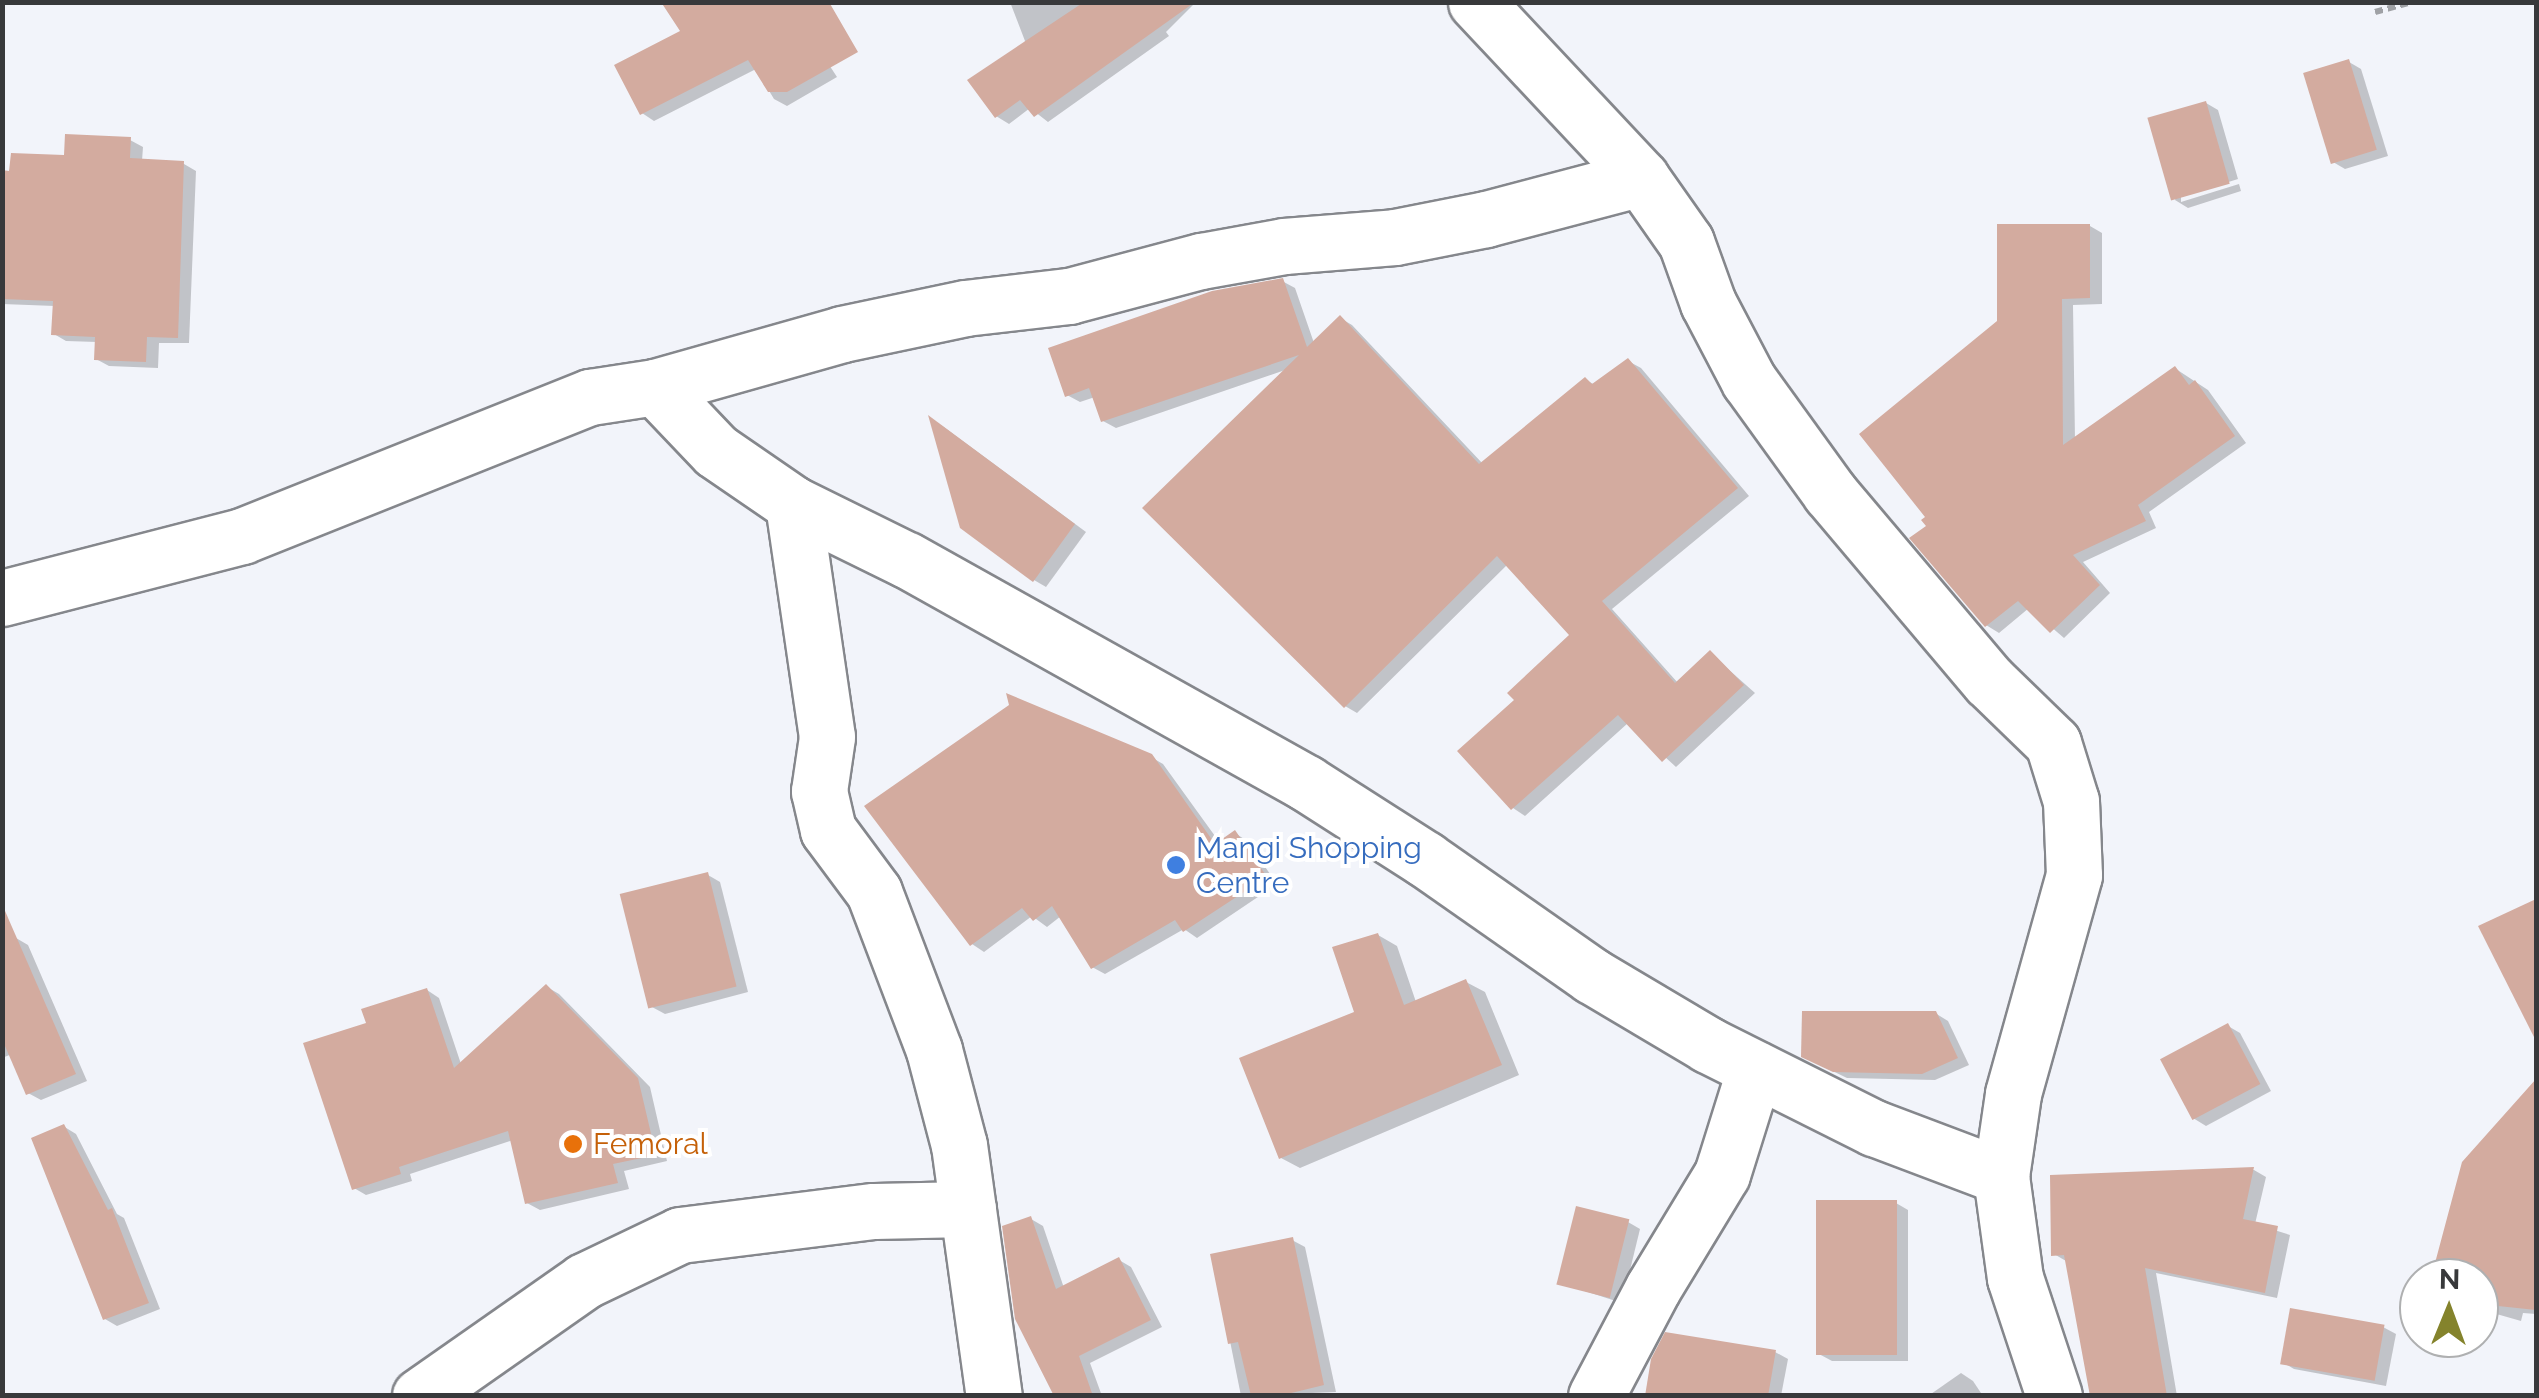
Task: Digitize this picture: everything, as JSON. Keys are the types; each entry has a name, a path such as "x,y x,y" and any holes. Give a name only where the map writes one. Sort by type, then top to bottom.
{"street":[{"path":"1476,2 1641,178 1686,242 1708,303 1749,380 1830,493 1989,681 2053,743 2071,802 2074,875 2014,1094 2000,1176 2016,1278 2054,1396"},
{"path":"2,598 242,536 574,402 655,388 842,334 965,308 1069,296 1201,261 1284,246 1395,238 1486,219 1641,178"},
{"path":"655,388 716,451 793,504 907,560 1306,783 1424,859 1592,976 1755,1069 1874,1128 2000,1176"},
{"path":"793,504 827,737 819,791 828,830 874,892 909,982 959,1146 994,1396"},
{"path":"1596,1396 1653,1288 1722,1174 1755,1069"},
{"path":"420,1396 584,1281 680,1235 874,1212 968,1209"}],"path":[{"path":"2375,12 2413,2"}],"building":[{"path":"661,2 829,2 858,52 787,92 768,92 748,60 640,115 614,65 680,31"},
{"path":"1084,2 1195,2 1034,117 1020,100 995,118 967,80"},
{"path":"2349,59 2377,150 2331,164 2303,73"},
{"path":"2206,101 2230,184 2171,200 2147,118"},
{"path":"65,134 131,137 130,158 184,161 178,338 147,337 146,362 94,360 95,337 51,335 53,301 2,299 2,170 9,171 11,153 64,155"},
{"path":"1997,224 2090,224 2090,298 2062,299 2063,445 2175,366 2189,385 2195,380 2235,436 2138,505 2146,521 2073,555 2100,585 2050,633 2018,601 1985,627 1909,538 1926,526 1921,520 1925,517 1859,434 1997,321"},
{"path":"1283,278 1307,347 1340,315 1479,464 1585,377 1592,384 1628,358 1738,488 1602,601 1675,683 1710,650 1744,685 1662,762 1618,715 1511,810 1457,751 1514,700 1507,693 1569,635 1497,556 1344,708 1142,508 1299,355 1101,422 1089,388 1065,397 1048,348 1212,291"},
{"path":"928,415 1075,524 1033,582 960,528"},
{"path":"1006,693 1152,754 1215,844 1235,830 1267,877 1183,932 1175,920 1091,969 1052,906 1033,921 1022,908 970,946 864,806 1009,705"},
{"path":"708,872 737,986 648,1009 620,894"},
{"path":"2536,899 2536,1041 2478,926"},
{"path":"2,904 76,1074 26,1095 2,1039"},
{"path":"1378,933 1404,1005 1466,979 1502,1065 1279,1159 1239,1058 1354,1012 1332,947"},
{"path":"546,984 638,1078 656,1155 613,1164 618,1183 525,1204 508,1131 399,1167 401,1174 352,1190 303,1043 366,1023 361,1009 427,988 454,1068"},
{"path":"1802,1011 1936,1011 1958,1058 1922,1074 1833,1072 1801,1057"},
{"path":"2228,1023 2260,1084 2192,1120 2160,1059"},
{"path":"2536,1079 2536,1310 2499,1306 2499,1258 2436,1258 2462,1162"},
{"path":"64,1124 108,1210 112,1208 149,1303 103,1320 31,1138"},
{"path":"2254,1167 2243,1219 2278,1226 2265,1293 2145,1268 2167,1396 2090,1396 2064,1255 2051,1256 2050,1175"},
{"path":"1816,1200 1897,1200 1897,1355 1816,1355"},
{"path":"1576,1206 1629,1219 1610,1298 1556,1285"},
{"path":"1031,1216 1056,1289 1119,1257 1151,1320 1079,1356 1093,1396 1054,1396 1015,1319 1002,1226"},
{"path":"1293,1237 1324,1385 1279,1396 1251,1396 1238,1342 1228,1344 1210,1254"},
{"path":"2290,1308 2385,1325 2375,1381 2280,1364"},
{"path":"1665,1332 1776,1350 1768,1396 1645,1396 1651,1359"}],"place":[{"name":"Mangi Shopping Centre","path":"1176,865"},
{"name":"Femoral","path":"573,1144"}]}
